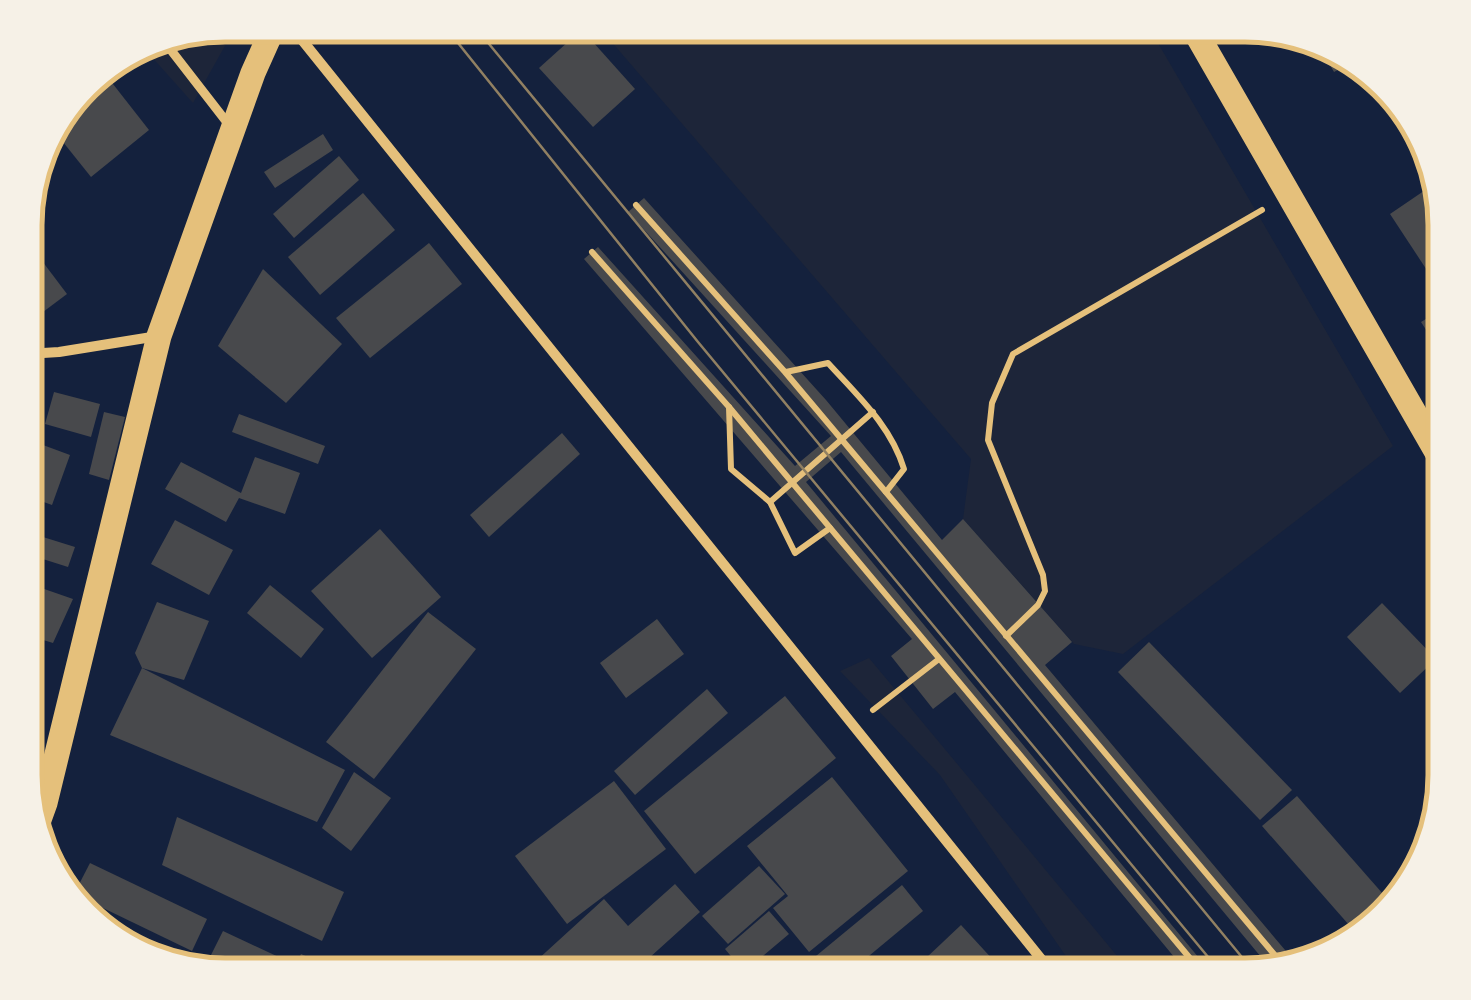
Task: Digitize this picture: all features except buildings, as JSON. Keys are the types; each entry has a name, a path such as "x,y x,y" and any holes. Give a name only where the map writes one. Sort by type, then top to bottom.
{"main road":[{"path":"43,774 159,336 267,42"},
{"path":"1202,43 1428,437"}],"street":[{"path":"304,42 1040,958"},
{"path":"172,51 233,132"},
{"path":"42,353 159,336"}],"path":[{"path":"1006,636 1038,604 1045,591 988,440 992,402 1013,354 1289,194"},
{"path":"636,205 785,372 1275,955"},
{"path":"592,252 729,408 1190,958"},
{"path":"785,372 828,363 874,412 897,447 904,469 886,492"},
{"path":"729,408 731,469 770,502 795,553 830,528"},
{"path":"770,502 874,412"},
{"path":"853,724 939,659"}],"shaded area":[{"path":"227,42 193,103 153,58 190,46"},
{"path":"612,42 1158,43 1393,446 1123,654 1074,644 963,519 971,459"},
{"path":"869,658 1119,958 1067,958 940,775 840,671"}],"tram line":[{"path":"457,42 698,342 1209,958"},
{"path":"488,42 1243,958"}]}
